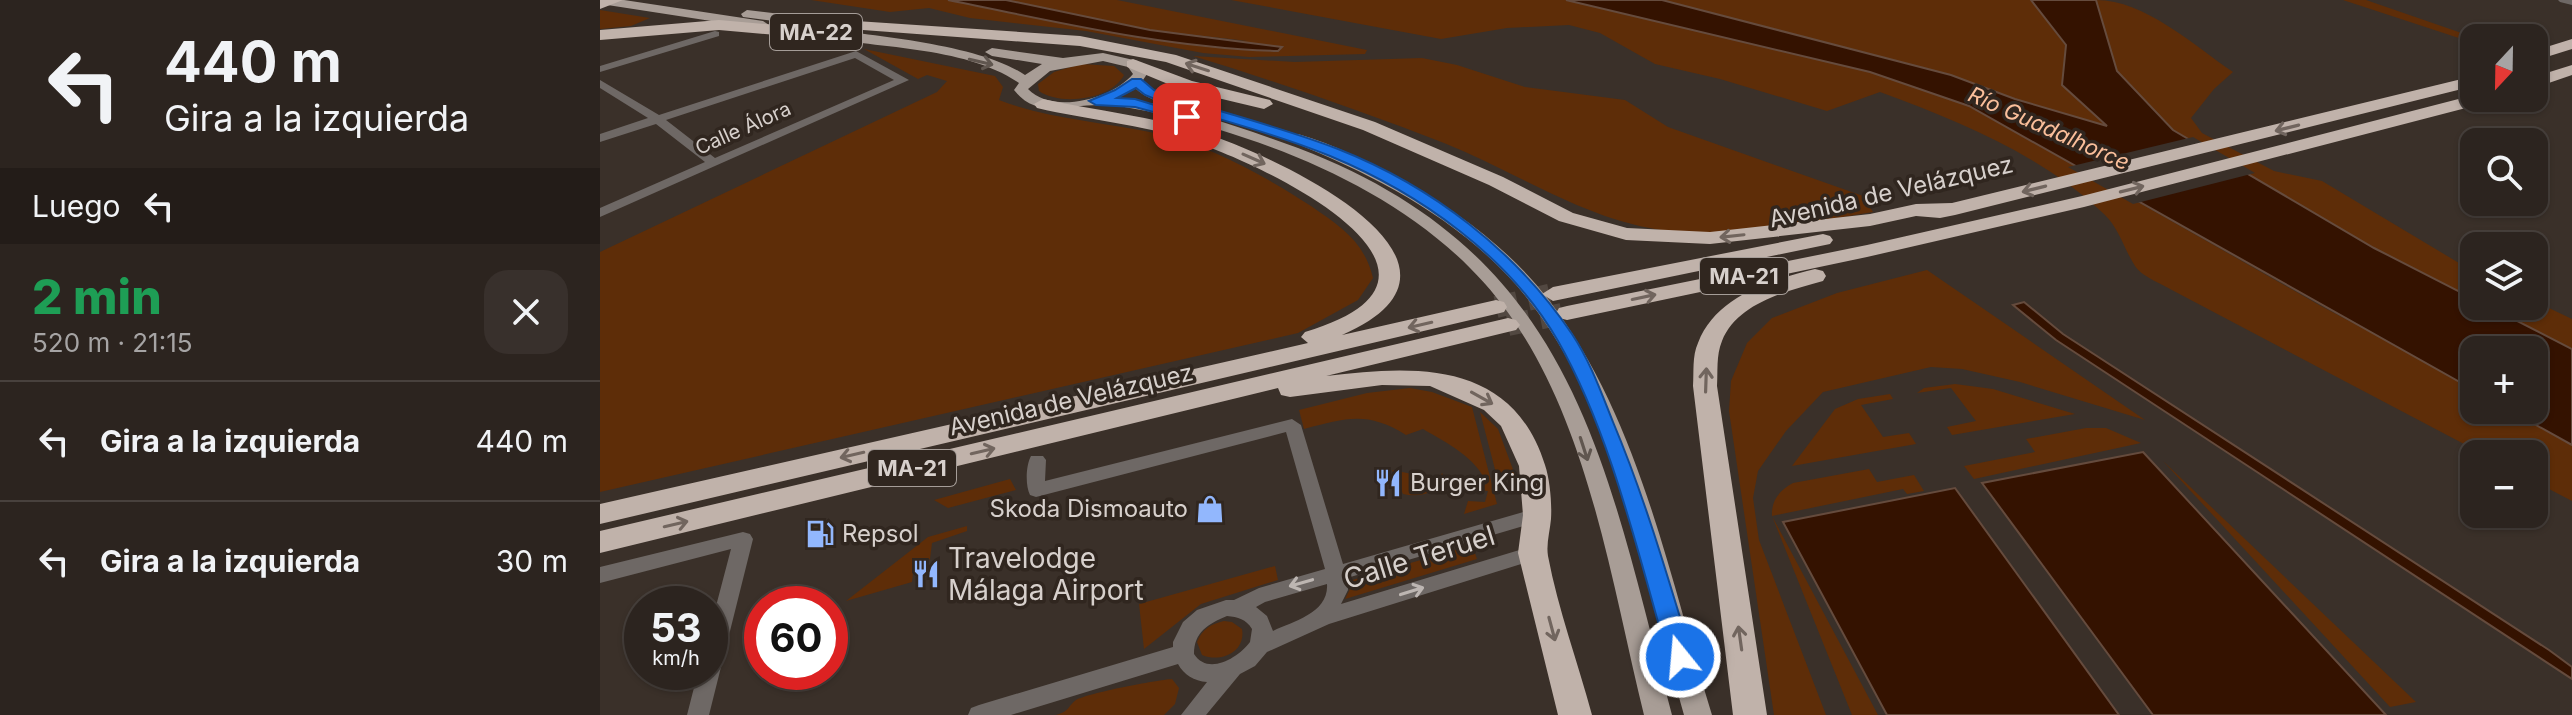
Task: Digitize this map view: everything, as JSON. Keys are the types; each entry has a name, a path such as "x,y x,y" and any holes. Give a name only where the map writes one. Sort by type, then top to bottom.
{"highway":[{"path":"600,2 616,0"},
{"path":"600,35 706,25 1045,38 1135,49 1318,107 1428,151 1566,217 1626,234 1710,238 1896,219"},
{"path":"2548,52 2572,44"},
{"path":"2548,60 2572,53"},
{"path":"2548,78 2572,70"},
{"path":"1134,73 1331,121 1428,151"},
{"name":"Avenida de Velázquez","path":"1549,301 1768,253 1896,219 1916,210 1955,209 2460,85"},
{"path":"1043,104 1170,129 1254,159 1311,189 1343,212 1384,250 1391,267 1390,282 1381,297 1366,312 1344,325 1318,335 1118,383 1064,405"},
{"path":"1750,715 1705,386 1709,342 1731,311 1766,291 1926,243 2460,104"},
{"name":"Avenida de Velázquez","path":"1567,313 1926,243"},
{"name":"Avenida de Velázquez","path":"600,514 1064,405 1507,316"},
{"name":"Avenida de Velázquez","path":"600,542 1224,395 1507,316"},
{"path":"1224,395 1325,387 1382,377 1433,378 1493,404 1512,422 1532,466 1537,515 1533,553 1575,715"}],"main road":[{"name":"MA-22","path":"655,0 838,30 1008,69 1025,81"},
{"name":"MA-22","path":"600,2 934,40 1026,59 1063,62 1103,57 1134,73 1149,93 1282,134 1373,170 1417,195 1481,240 1549,301"},
{"name":"MA-22","path":"1043,104 1024,96 1021,90 1025,81 1063,62"},
{"path":"1096,101 1120,93 1134,73"},
{"path":"1043,104 1096,101 1157,108 1293,151 1385,195 1459,248 1494,282 1507,316 1555,377 1598,490 1658,715"},
{"path":"1549,301 1583,371 1628,482 1698,715"}],"street":[{"path":"2563,0 2572,2"},
{"path":"600,69 715,34"},
{"name":"Calle Álora","path":"600,213 903,80 856,54 657,119"},
{"path":"600,83 657,119 714,163"},
{"path":"600,138 657,119"},
{"path":"1037,460 1036,490 1292,425 1336,573"},
{"name":"Calle Teruel","path":"1238,608 1259,596 1537,515"},
{"path":"600,575 743,539 728,599"},
{"name":"Calle Teruel","path":"1260,646 1323,618 1533,553"},
{"name":"Calle Teruel","path":"1323,618 1338,590 1336,573"},
{"path":"1238,608 1249,611 1261,626 1260,646 1244,663 1232,669 1205,673 1185,663 1181,654 1181,644 1192,624 1214,611 1238,608"},
{"path":"979,715 1181,654"},
{"path":"1192,715 1232,669"},
{"path":"698,715 705,690"}],"shaded area":[{"path":"811,0 948,0 1139,38 1248,41 1150,30 1006,0 1117,0 1367,50 1365,54 1249,57 1203,53 1086,31 970,18 929,8 890,12"},
{"path":"1231,0 1566,0 1870,72 1969,106 2321,306 2460,380 2460,424 2544,424 2572,439 2572,501 2548,488 2548,440 2460,442 2146,276 2135,266 2109,220 2080,193 2027,157 1940,115 1880,92 1827,111 1720,79 1655,64 1600,33 1569,25 1507,28 1441,39"},
{"path":"1662,0 2031,0 2066,45 2110,127 2015,99 1951,75"},
{"path":"2096,0 2132,7 2150,16 2233,72 2214,89 2191,118 2202,133 2274,171 2322,181 2460,264 2460,292 2374,248 2173,130 2117,71"},
{"path":"2343,0 2366,0 2460,32 2460,38"},
{"path":"600,10 650,18 631,26 600,29"},
{"path":"864,49 995,76 1003,87 999,100 1056,116 1155,133 1216,154 1274,183 1341,228 1364,254 1373,278 1358,300 1298,333 600,492 600,252 937,92 947,81 927,75 918,79"},
{"path":"1193,56 1295,62 1422,58 1457,65 1525,87 1625,100 1668,127 1863,196 1873,212 1771,228 1718,232 1693,233 1639,226 1582,207 1413,131"},
{"path":"1081,64 1114,66 1124,75 1108,90 1084,98 1059,98 1039,91 1038,84 1054,72"},
{"path":"1927,270 2145,420 2020,382 1962,369 1931,367 1823,392 1786,431 1758,471 1753,498 1759,540 1826,715 1774,715 1729,411 1731,381 1747,343 1772,318 1837,293"},
{"path":"2548,308 2572,319 2572,349 2515,320 2548,320"},
{"path":"1955,384 1993,389 2075,414 1952,435 1947,427 1976,421 1951,388 1917,393 1924,388"},
{"path":"1410,388 1432,392 1472,407 1497,504 1464,514 1468,501 1485,502 1488,491 1472,489 1487,484 1468,458 1423,429 1406,435 1380,422 1356,419 1304,429 1299,410 1367,393"},
{"path":"1890,394 1893,399 1861,405 1883,437 1909,433 1916,444 1792,466 1835,409 1858,399"},
{"path":"1480,412 1498,429 1515,475 1497,477"},
{"path":"2086,428 2106,428 2141,443 1974,479 1964,466 2035,452 2026,439"},
{"path":"2163,461 2416,702 2390,707"},
{"path":"1869,469 1877,482 1914,475 1924,491 1907,494 1903,489 1772,516 1777,496 1793,483"},
{"path":"1392,470 1412,474 1425,482 1424,485 1435,487 1442,473 1445,478 1433,491 1409,495 1403,494"},
{"path":"1010,479 1016,490 948,508 934,500"},
{"path":"1772,516 1878,715 1852,715"},
{"path":"967,526 967,531 932,543 930,559 914,564 912,582 848,600 848,599 928,537"},
{"path":"1472,545 1477,559 1345,599 1350,589 1349,581"},
{"path":"1275,566 1278,580 1201,604 1144,649 1139,604"},
{"path":"1224,621 1242,629 1240,644 1231,654 1217,658 1202,655 1197,642 1204,630"},
{"path":"1172,679 1179,688 1175,704 1164,715 1056,715 1083,697"}],"water":[{"path":"948,0 1006,0 1150,30 1282,47 1278,51 1195,45 1071,25"},
{"name":"Río Guadalhorce","path":"1566,0 1662,0 1951,75 2015,99 2107,126 2062,85 2066,45 2031,0 2096,0 2117,71 2173,130 2374,248 2460,292 2460,320 2515,320 2547,336 2460,336 2460,382 1969,106 1870,72"},
{"path":"2024,302 2063,334 2549,650 2572,667 2572,679 2056,340 2013,305"},
{"path":"2548,337 2572,349 2572,445 2534,424 2548,424"},
{"path":"2143,452 2386,715 2153,715 1982,483"},
{"path":"1955,488 2119,715 1887,715 1783,522"}],"pier":[{"path":"2193,137 2255,173 2133,204 2068,167"}],"tunnel":[{"path":"1496,307 1553,294"},
{"path":"1508,325 1567,313"}],"place":[{"name":"Burger King","path":"1388,483"},
{"name":"Skoda Dismoauto","path":"1210,509"},
{"name":"Repsol","path":"820,534"},
{"name":"Travelodge Málaga Airport","path":"926,574"}],"route":[{"path":"1187,117 1135,103 1096,101 1120,93 1136,81 1149,93 1333,152 1373,170 1435,207 1481,240 1517,275 1564,337 1604,420 1628,482 1680,657"}]}
